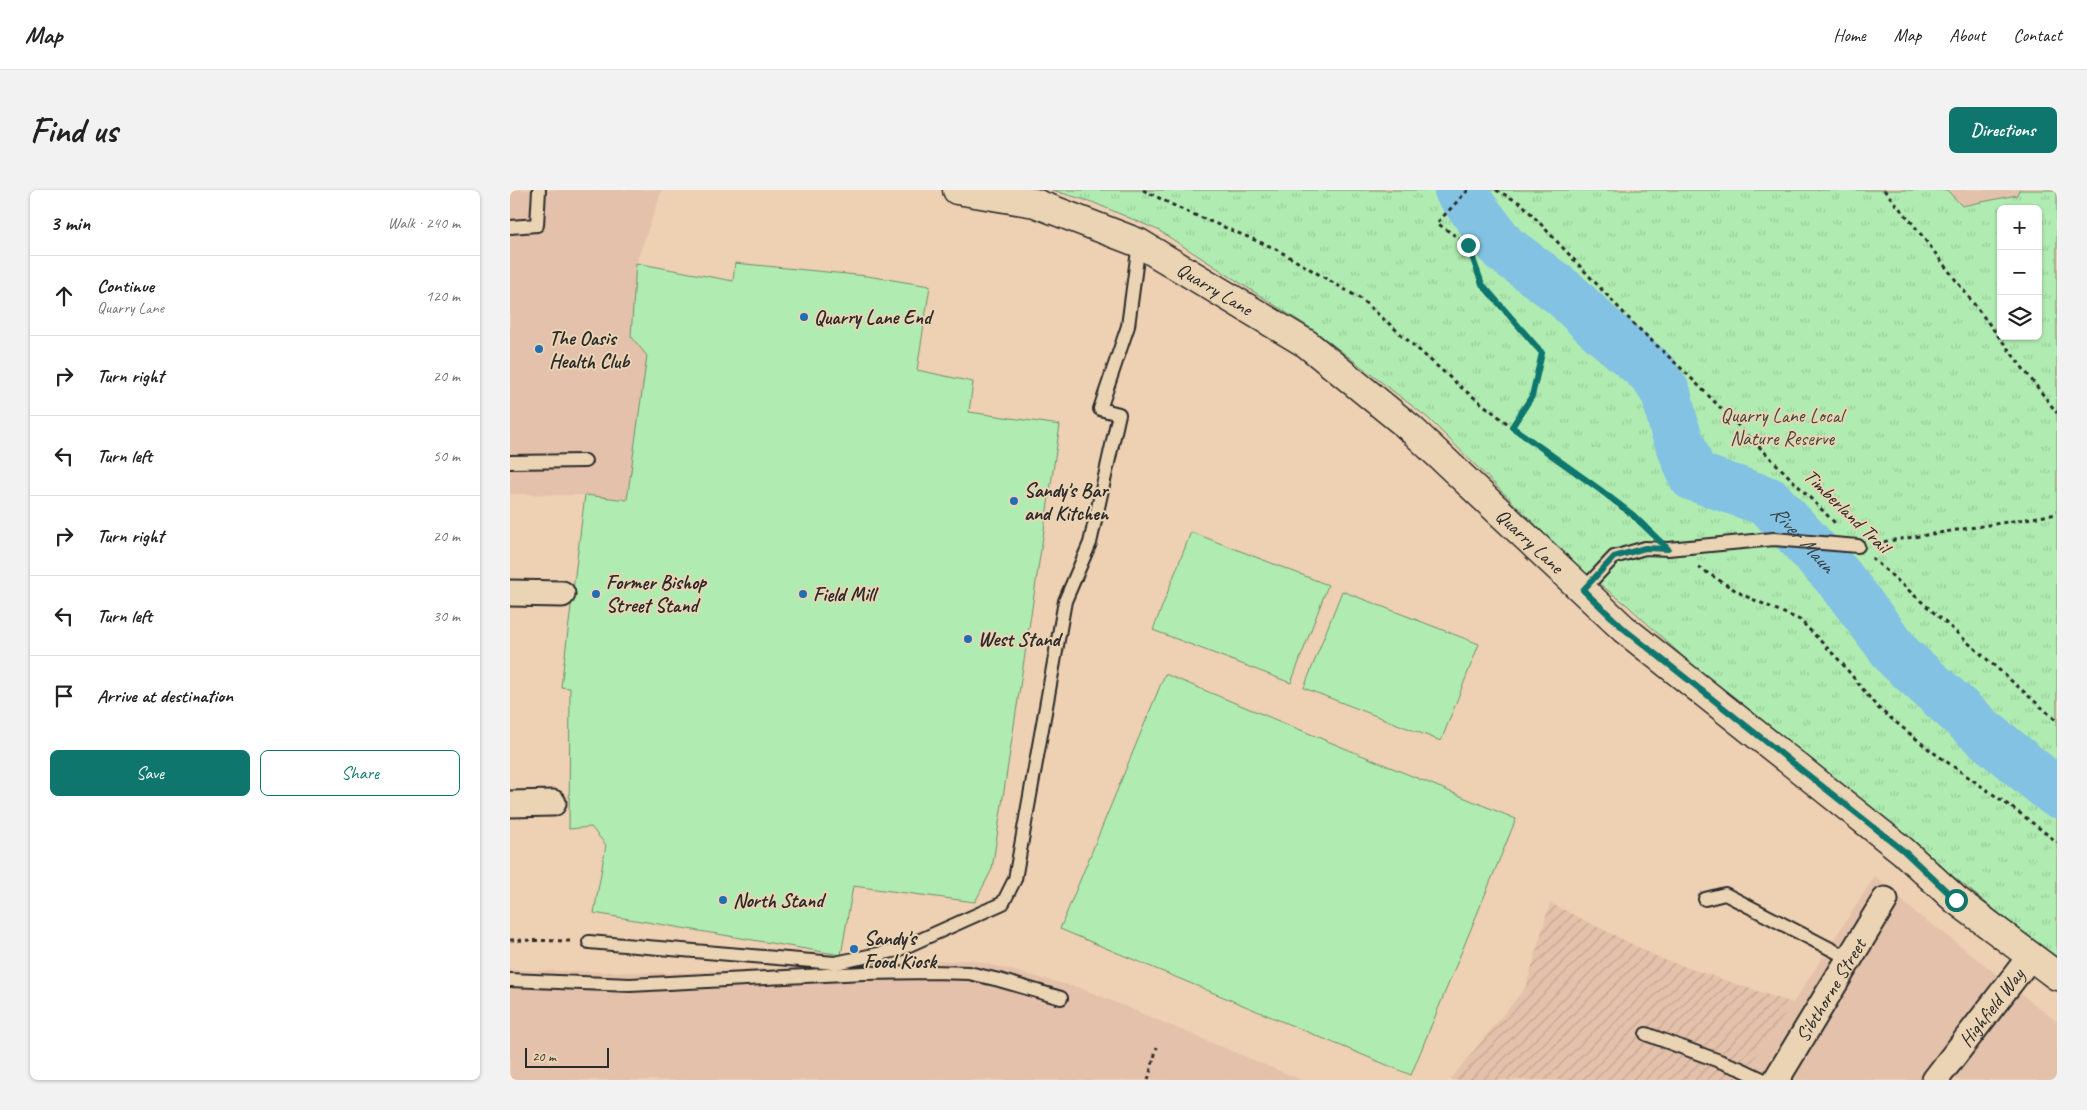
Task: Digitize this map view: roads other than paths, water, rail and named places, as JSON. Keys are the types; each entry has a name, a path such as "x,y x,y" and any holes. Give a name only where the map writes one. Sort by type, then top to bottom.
{"street":[{"name":"Quarry Lane","path":"957,190 1035,203 1139,243 1307,344 1410,428 1624,629 1904,851 1956,900 2057,976"},
{"path":"510,593 562,594"},
{"path":"510,804 553,804"},
{"name":"Sibthorne Street","path":"1776,1080 1885,900"},
{"name":"Highfield Way","path":"1935,1080 2030,957"}],"lane":[{"path":"510,227 537,225 539,190"},
{"path":"588,942 835,963 898,950 1003,903 1015,879 1065,601 1090,543 1119,414 1100,409 1128,326 1139,243"},
{"path":"510,462 585,461"},
{"path":"1583,590 1614,557 1645,548 1668,549 1774,539 1858,546"},
{"path":"1705,899 1725,894 1850,959"},
{"path":"864,973 872,956"},
{"path":"510,980 630,985 864,973 969,973 1062,998"},
{"path":"1646,1034 1742,1069 1764,1080"}],"waterway":[{"name":"River Maun","path":"1459,190 1503,248 1565,294 1598,326 1652,372 1666,393 1675,430 1693,476 1769,502 1840,579 1899,657 1980,730 2057,793"}],"place":[{"name":"Quarry Lane End","path":"804,317"},
{"name":"The Oasis Health Club","path":"539,349"},
{"name":"Sandy's Bar and Kitchen","path":"1014,501"},
{"name":"Former Bishop Street Stand","path":"596,594"},
{"name":"Field Mill","path":"803,594"},
{"name":"West Stand","path":"968,639"},
{"name":"North Stand","path":"723,900"},
{"name":"Sandy's Food Kiosk","path":"854,949"}],"park label":[{"name":"Quarry Lane Local Nature Reserve","path":"1782,426"}]}
